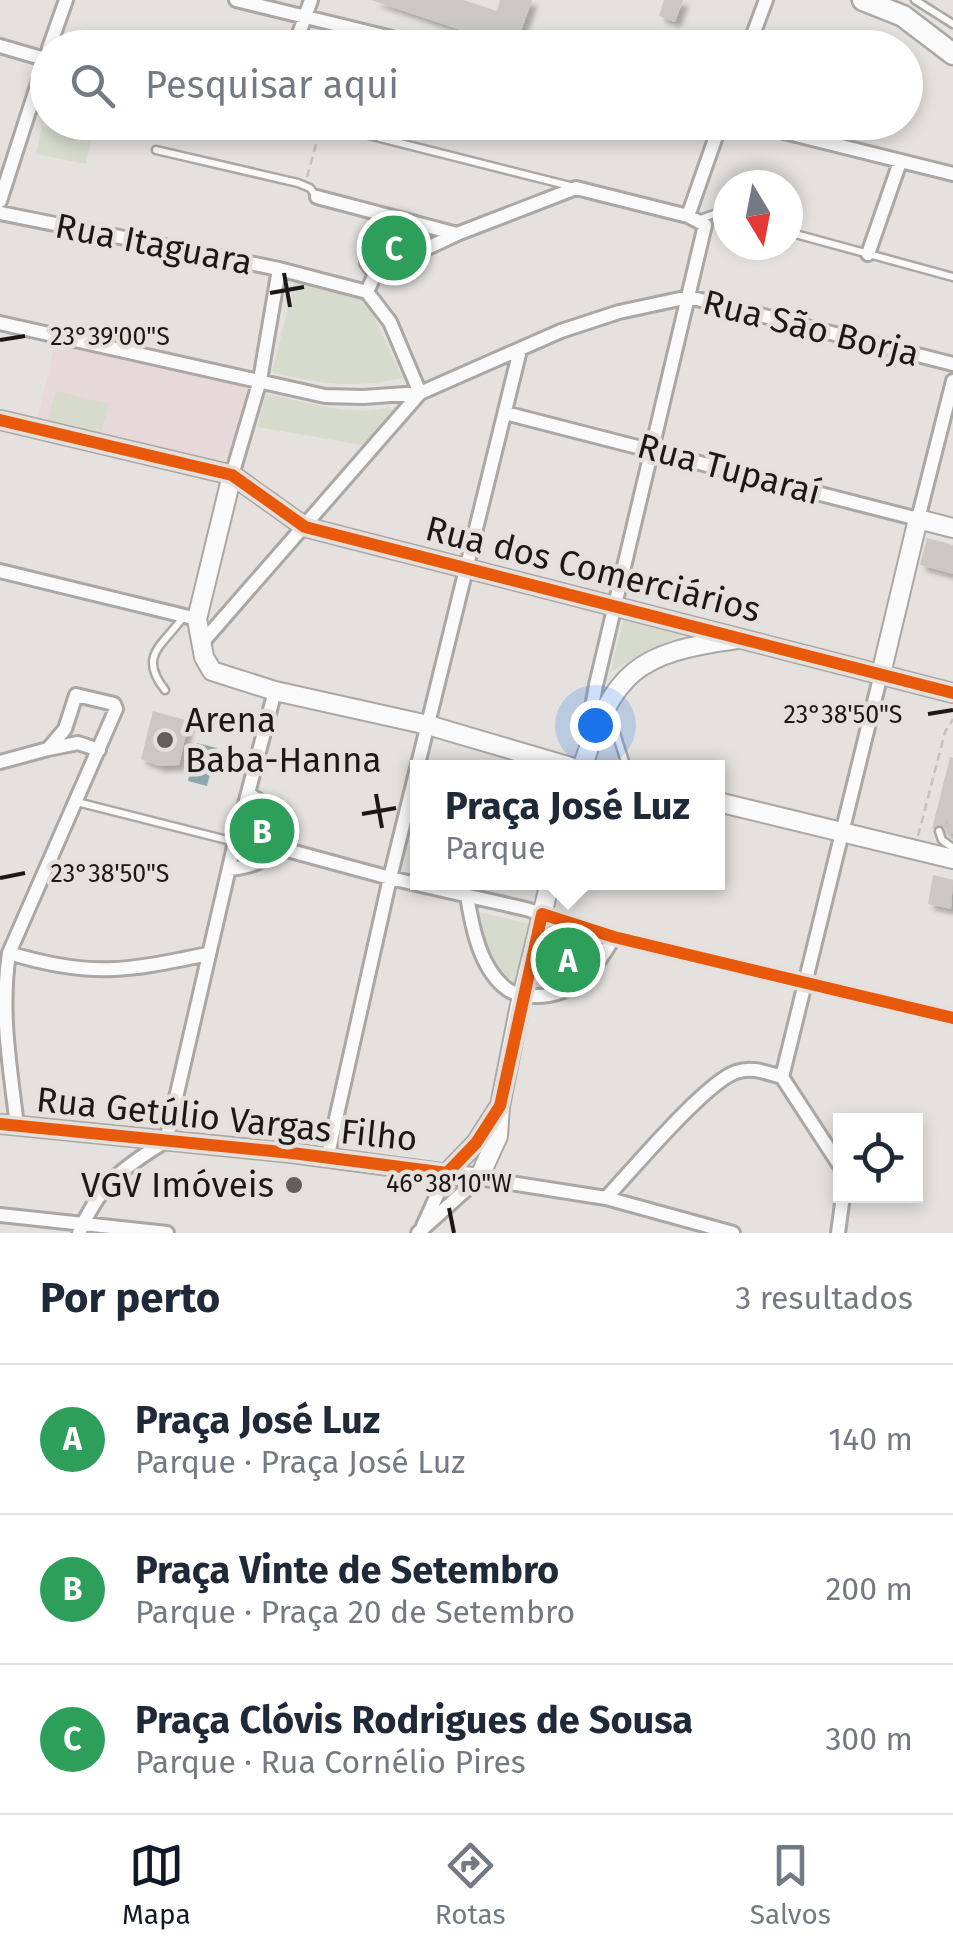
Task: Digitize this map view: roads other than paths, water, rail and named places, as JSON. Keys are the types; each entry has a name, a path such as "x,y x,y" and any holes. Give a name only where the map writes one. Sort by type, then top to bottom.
{"main road":[{"path":"863,0 903,16 921,30"},
{"path":"923,31 953,54"}],"street":[{"path":"56,30 66,0"},
{"path":"236,0 358,30"},
{"path":"300,30 311,0"},
{"path":"755,30 766,0"},
{"path":"0,46 30,52"},
{"path":"0,200 30,107"},
{"path":"594,732 592,707 690,297 697,220 717,140"},
{"path":"814,140 953,174"},
{"path":"868,254 900,162"},
{"path":"0,323 326,396 363,398 420,393 390,322 367,292 375,274 457,234 576,188 697,220"},
{"path":"317,197 457,234"},
{"name":"Rua Itaguara","path":"0,214 279,269 367,292"},
{"path":"375,274 367,262 380,214"},
{"path":"279,269 260,380 195,628 207,665 217,674 275,691 428,725 547,760"},
{"name":"Rua São Borja","path":"195,628 305,528 420,393 561,331 619,312 690,297 953,364"},
{"path":"419,760 520,350"},
{"path":"782,1077 953,381"},
{"name":"Rua Tuparaí","path":"504,413 953,528"},
{"path":"0,420 232,475"},
{"name":"Rua dos Comerciários","path":"232,475 305,528 953,693"},
{"path":"0,571 195,628"},
{"path":"585,760 594,732 619,685 650,659 692,646 747,638"},
{"path":"81,1228 99,1193 124,1167 166,1141 234,842 275,691"},
{"path":"8,1125 2,1036 4,976 9,953 116,708 79,694 74,696 65,728 48,749"},
{"path":"0,762 78,743 99,750"},
{"path":"229,869 263,863 279,838 277,820 264,803 249,794"},
{"path":"327,1159 410,797"},
{"path":"725,804 953,859"},
{"path":"276,847 410,883"},
{"path":"441,890 953,1018"},
{"path":"420,1231 482,1171 498,1136 500,1106 548,890"},
{"path":"467,896 475,938 491,969 509,991 523,996 547,996 584,980 614,936"},
{"path":"9,953 55,967 96,971 136,968 208,954"},
{"path":"606,1198 713,1086 739,1070 754,1069 782,1077 833,1155"},
{"path":"420,1231 447,1173 485,1131 500,1106"},
{"name":"Rua Getúlio Vargas Filho","path":"8,1125 447,1173 482,1171 606,1198 684,1227 734,1233"},
{"path":"124,1167 128,1138"},
{"path":"463,1156 470,1151 478,1152 482,1171"},
{"path":"838,1233 842,1203"},
{"path":"0,1214 55,1227 167,1233"}],"lane":[{"path":"915,0 953,24"},
{"path":"387,140 576,188"},
{"path":"156,150 298,184 310,188 317,197"},
{"path":"697,220 713,214"},
{"path":"803,236 953,277"},
{"path":"165,690 153,673 153,654 195,628"},
{"path":"607,705 624,760"},
{"path":"78,802 234,842"},
{"path":"939,830 942,840 953,848"}],"water":[{"path":"197,743 217,748 207,786 188,781"}],"place":[{"name":"Praça Clóvis Rodrigues de Sousa","path":"394,248"},
{"name":"Arena Baba-Hanna","path":"165,740"},
{"name":"Praça Vinte de Setembro","path":"262,831"},
{"name":"Praça José Luz","path":"568,960"},
{"name":"VGV Imóveis","path":"294,1185"}]}
